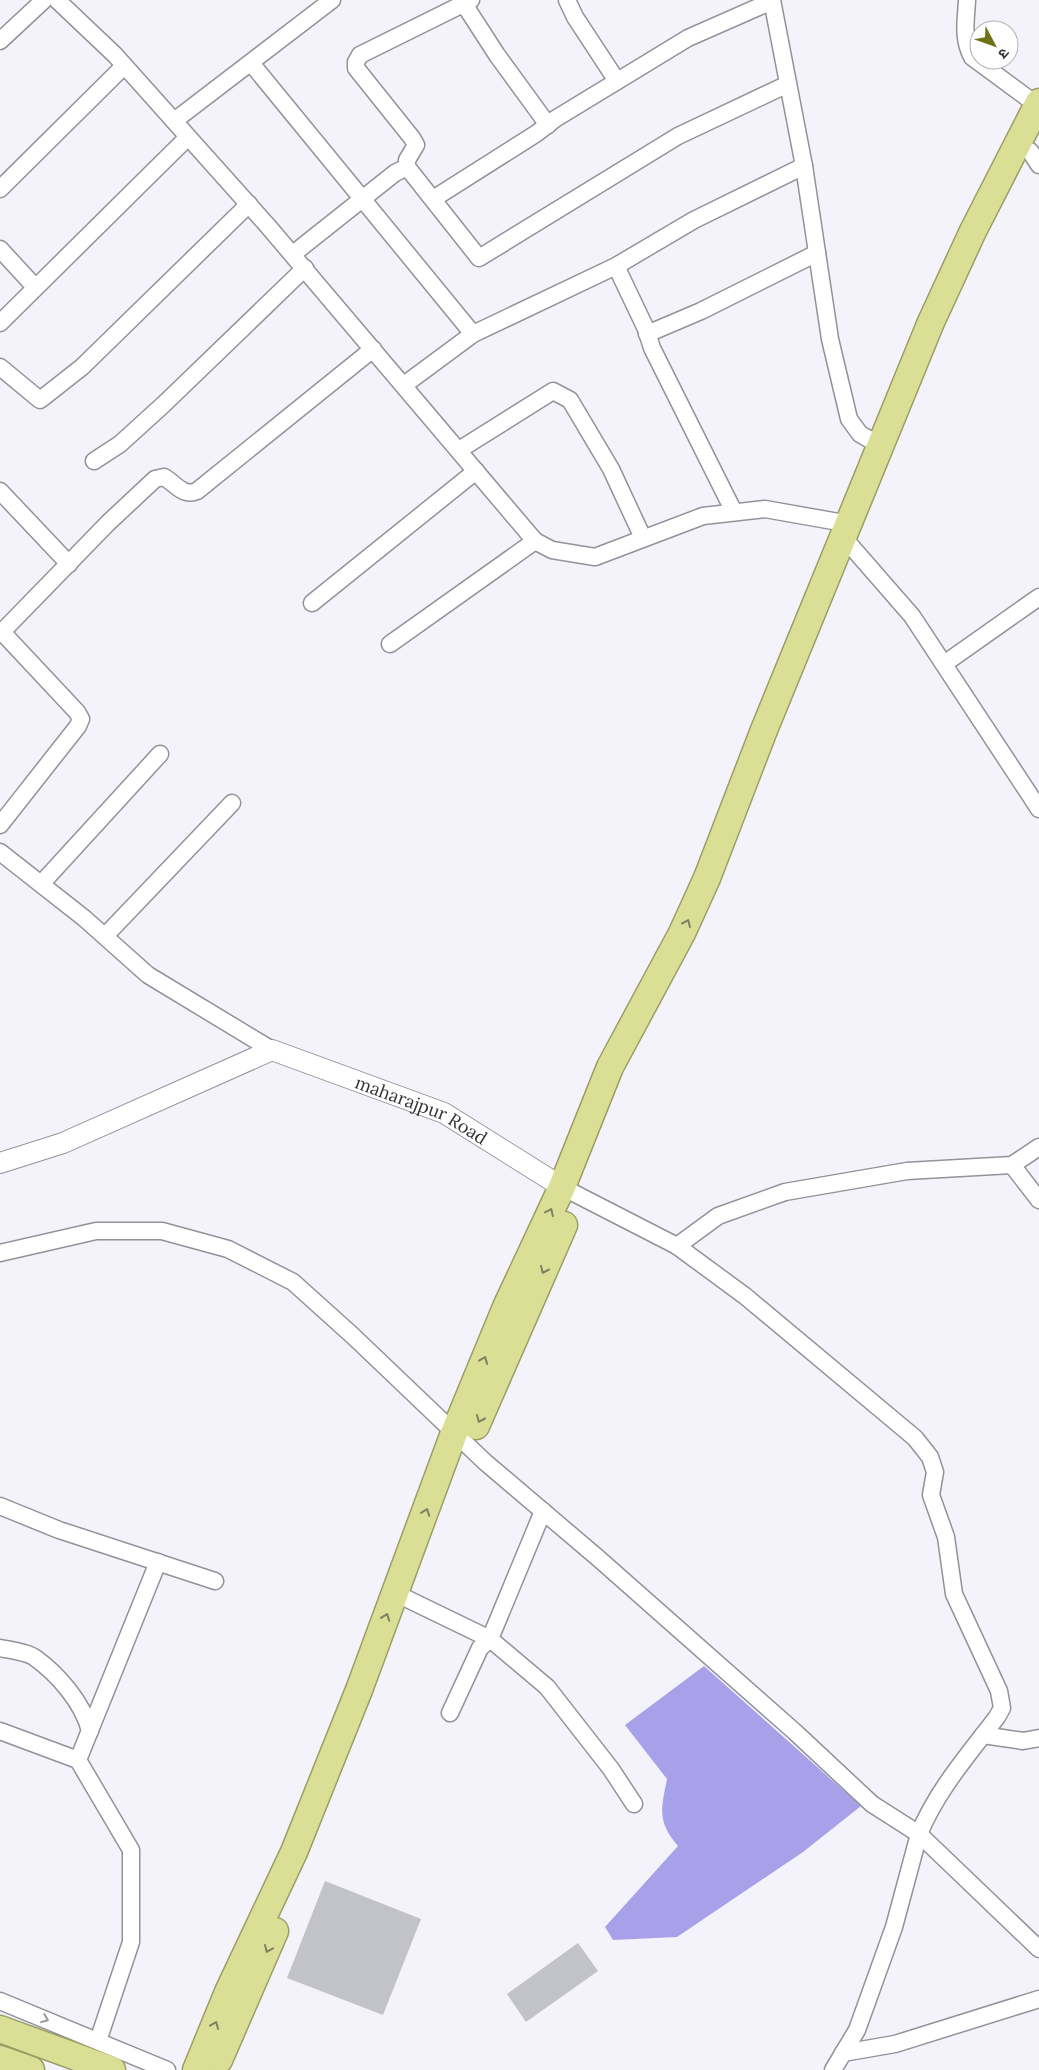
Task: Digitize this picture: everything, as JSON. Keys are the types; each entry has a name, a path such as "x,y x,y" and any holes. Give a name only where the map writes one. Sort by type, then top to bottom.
{"highway":[{"path":"850,538 882,446 931,322 977,222 1038,104"},
{"path":"214,2070 302,1869 461,1440 506,1307 570,1190 610,1067 682,933 708,878 764,730 850,538 981,249 1036,151"},
{"path":"196,2070 228,1992 294,1852 359,1690 403,1596"},
{"path":"0,2029 112,2070"},
{"path":"0,2058 31,2070"}],"street":[{"path":"0,41 44,0"},
{"path":"57,0 124,66 293,254 535,541 552,550 595,557 703,516 765,508 850,538 912,616 1039,809"},
{"path":"174,121 332,0"},
{"path":"567,0 575,17 616,81"},
{"path":"433,199 616,81 688,38 772,0 804,166 830,339 849,419 860,434 882,446"},
{"path":"967,0 966,46 972,57 1038,104"},
{"path":"548,125 497,55 468,2 360,55 356,62 356,68 416,145 406,160 407,167 479,258 678,136 788,84"},
{"path":"250,63 473,334"},
{"path":"0,189 124,66"},
{"path":"0,323 188,137"},
{"path":"404,385 473,334 616,266 694,220 804,166"},
{"path":"293,254 395,173 407,167"},
{"path":"0,367 40,400 82,368 248,204"},
{"path":"0,249 35,287"},
{"path":"648,334 701,311 817,252"},
{"path":"616,266 648,334 652,348 734,512"},
{"path":"94,461 120,444 164,404 305,268"},
{"path":"0,824 81,720 77,712 1,633 108,523 155,479 164,478 190,494 197,491 373,349"},
{"path":"459,450 553,391 563,394 570,400 611,469 643,538"},
{"path":"312,603 476,471"},
{"path":"0,491 68,564"},
{"path":"390,644 535,541"},
{"path":"944,664 1039,597"},
{"path":"40,884 160,754"},
{"path":"105,936 232,803"},
{"path":"0,852 105,936 148,975 272,1050"},
{"path":"0,1163 63,1143 272,1050"},
{"name":"maharajpur Road","path":"272,1050 422,1103 444,1113 570,1190"},
{"path":"677,1246 718,1216 785,1192 907,1171 1012,1165 1039,1147"},
{"path":"1012,1165 1039,1200"},
{"path":"570,1190 677,1246 745,1296 916,1438 930,1457 935,1472 931,1495 946,1537 954,1594 999,1691 1002,1708 932,1805 922,1827 894,1927 857,2030 833,2070"},
{"path":"0,1253 96,1230 162,1231 228,1250 293,1282 353,1336 461,1440 788,1726 872,1804 922,1827 1039,1949"},
{"path":"0,1506 59,1530 215,1581"},
{"path":"450,1712 480,1648 490,1639 543,1511"},
{"path":"78,1760 158,1562"},
{"path":"403,1596 490,1639 547,1687 611,1769 634,1804"},
{"path":"0,1648 33,1656 66,1688 86,1715 90,1731"},
{"path":"0,1731 78,1760 131,1850 131,1942 98,2041"},
{"path":"983,1735 1023,1741 1039,1738"},
{"path":"844,2052 905,2041 1039,1999"},
{"path":"0,2002 168,2070"},
{"path":"857,2030 872,2048"}],"shaded area":[{"path":"704,1666 861,1806 803,1852 677,1937 613,1940 605,1927 678,1846 671,1837 662,1815 667,1779 625,1725"}],"building":[{"path":"325,1881 421,1919 383,2015 287,1978"},
{"path":"578,1943 598,1971 526,2022 507,1994"}]}
